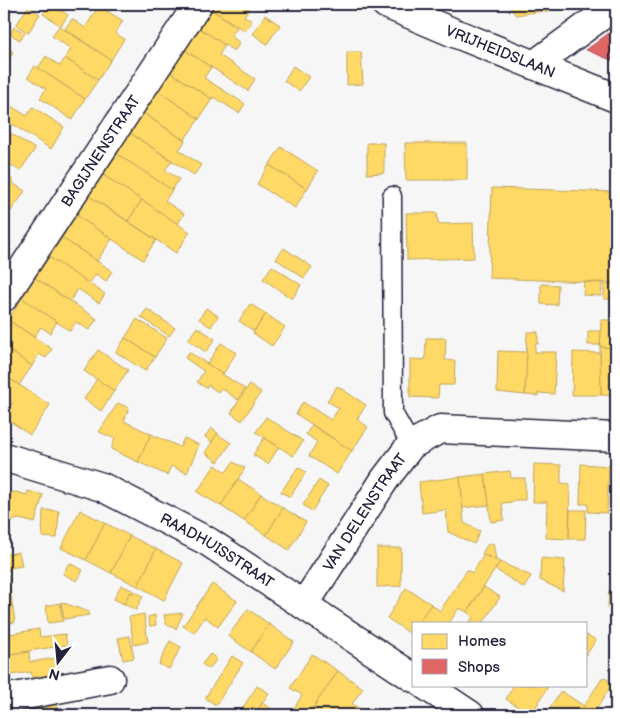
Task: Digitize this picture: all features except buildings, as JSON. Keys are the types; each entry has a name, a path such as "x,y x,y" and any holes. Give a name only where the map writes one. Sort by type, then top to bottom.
{"street":[{"name":"BAGIJNENSTRAAT","path":"4,297 198,4"},
{"name":"VRIJHEIDSLAAN","path":"386,4 616,98"},
{"path":"534,65 616,6"},
{"name":"VAN DELENSTRAAT","path":"304,605 385,479 410,445 440,429 616,436"},
{"name":"RAADHUISSTRAAT","path":"4,457 102,487 207,541 412,677"},
{"path":"4,699 110,679"},
{"path":"426,686 470,715"}],"lane":[{"path":"392,196 393,413 410,445"}]}
